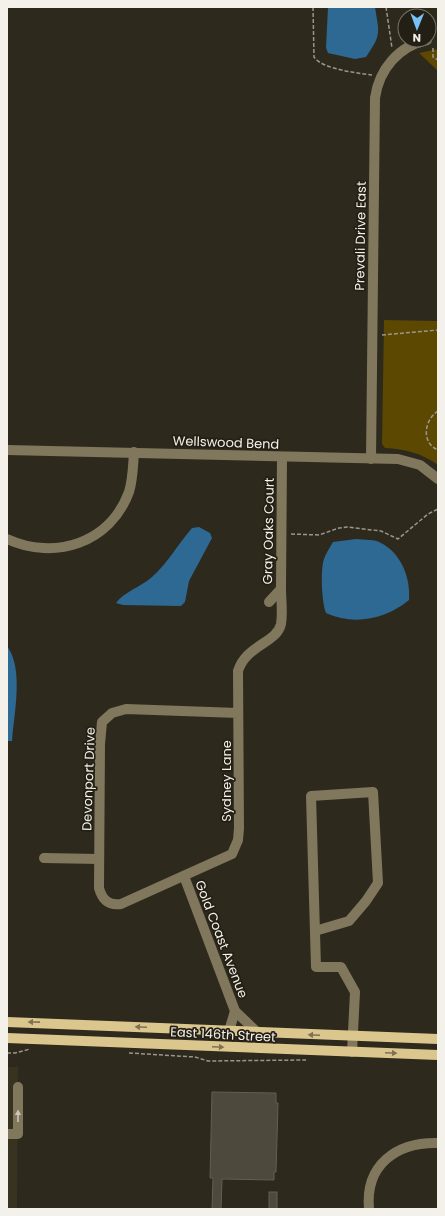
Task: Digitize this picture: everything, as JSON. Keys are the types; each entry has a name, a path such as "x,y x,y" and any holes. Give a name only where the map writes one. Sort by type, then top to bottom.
{"main road":[{"name":"East 146th Street","path":"7,1022 438,1039"},
{"name":"East 146th Street","path":"7,1038 438,1055"}],"street":[{"name":"Prevali Drive East","path":"371,459 375,98 378,84 390,63 408,48"},
{"name":"Wellswood Bend","path":"7,450 407,460 420,465 438,479"},
{"path":"7,539 26,546 51,549 73,545 96,534 115,517 126,497 133,471 134,452"},
{"name":"Gray Oaks Court","path":"269,602 281,590 282,457"},
{"name":"Sydney Lane","path":"107,902 113,905 121,904 232,854 236,848 239,828 238,671 240,662 247,654 273,637 281,625 281,590"},
{"name":"Devonport Drive","path":"107,902 102,897 99,888 102,722 112,713 126,709 238,713"},
{"path":"315,931 348,921 366,901 378,883 373,792 311,796 316,967 341,967 355,992 352,1052"},
{"path":"44,858 99,859"},
{"name":"Gold Coast Avenue","path":"184,876 236,1011 256,1032"},
{"name":"Gold Coast Avenue","path":"229,1031 236,1011"},
{"path":"7,1134 18,1134 18,1087"},
{"path":"369,1209 370,1186 378,1167 396,1151 420,1143 438,1143"}],"path":[{"path":"313,7 314,57 317,61 328,66 373,75"},
{"path":"386,7 392,48"},
{"path":"432,48 433,58 438,60"},
{"path":"382,335 438,330"},
{"path":"438,411 431,417 426,429 431,445 438,450"},
{"path":"290,534 319,535 339,528 347,527 381,531 398,539 428,514 438,509"},
{"path":"7,1053 25,1050"},
{"path":"208,1060 300,1060"}],"shaded area":[{"path":"438,49 438,71 419,53"},
{"path":"384,320 438,321 438,465 419,455 399,449 385,448 382,444"},
{"path":"7,1067 18,1067 17,1209 7,1209"}],"water":[{"path":"328,7 375,7 378,33 375,43 366,57 355,59 328,53 326,48"},
{"path":"199,527 210,533 212,538 189,581 185,602 181,606 123,605 116,603 124,595 152,577 163,566 192,528"},
{"path":"356,539 373,540 379,542 388,547 394,553 403,567 409,592 409,600 400,607 380,616 359,620 337,617 326,613 323,602 322,586 323,564 328,550 333,542"},
{"path":"7,646 12,656 17,679 12,741 7,741"}],"building":[{"path":"212,1092 276,1093 276,1103 278,1103 276,1172 274,1172 274,1180 222,1179 221,1209 212,1209 213,1178 210,1178"},
{"path":"269,1192 277,1192 277,1209 269,1209"}]}
